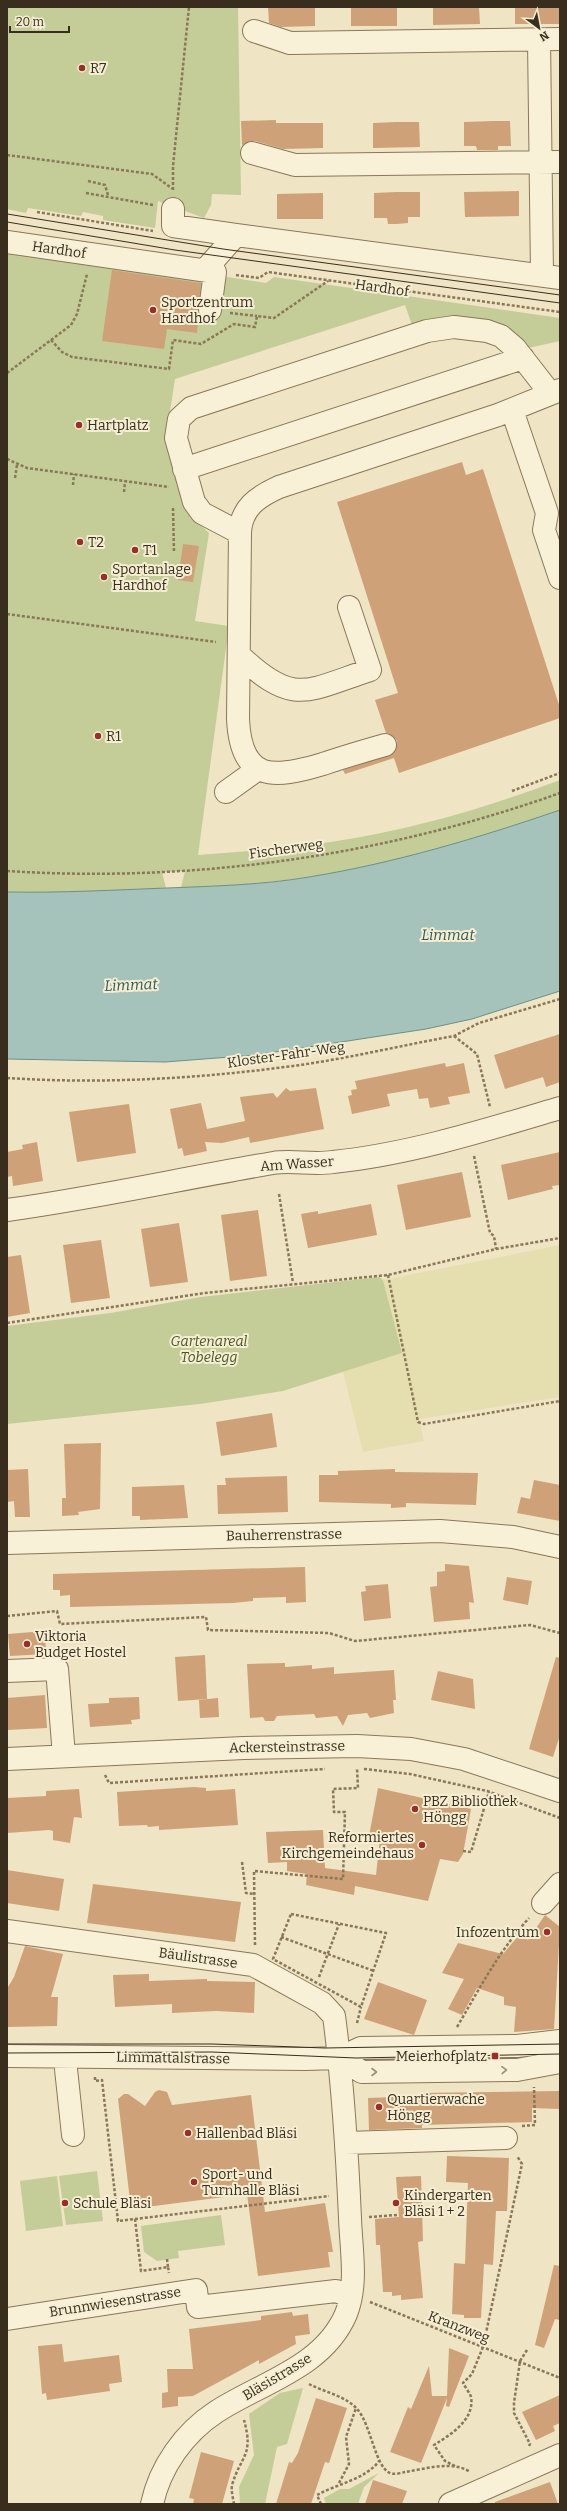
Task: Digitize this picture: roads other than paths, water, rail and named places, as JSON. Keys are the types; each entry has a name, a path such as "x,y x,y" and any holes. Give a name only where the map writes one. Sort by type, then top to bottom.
{"street":[{"path":"173,199 173,226 551,277 550,39 290,43 254,31"},
{"path":"252,153 295,165 550,162"},
{"path":"210,310 210,271 236,235"},
{"name":"Hardhof","path":"7,242 210,271"},
{"path":"240,534 199,510 184,469 176,444 176,428 184,413 196,405 441,328 454,327 495,333 508,341 555,392 512,410 274,489 259,497 245,512 240,534 239,735 247,757 258,769 274,774 294,772 384,744"},
{"path":"184,469 523,358"},
{"path":"512,410 547,514 544,530 560,578"},
{"path":"239,655 269,682 290,690 314,688 370,670 349,607"},
{"path":"226,792 258,769"},
{"name":"Am Wasser","path":"7,1210 74,1201 275,1163 332,1162 378,1154 495,1128 560,1108"},
{"name":"Bauherrenstrasse","path":"7,1543 440,1531 512,1537 560,1547"},
{"path":"7,1671 58,1669 64,1756"},
{"name":"Ackersteinstrasse","path":"7,1759 357,1746 412,1749 464,1759 560,1791"},
{"path":"543,1903 560,1885"},
{"name":"Bäulistrasse","path":"7,1931 253,1965 322,2002 334,2016 339,2058"},
{"name":"Limmattalstrasse","path":"7,2056 269,2059 339,2058 361,2048 517,2046 560,2041"},
{"path":"339,2058 362,2072 517,2070 560,2062"},
{"name":"Bläsistrasse","path":"152,2504 169,2460 196,2427 216,2412 308,2360 324,2347 346,2314 351,2296 354,2267 339,2058"},
{"path":"66,2069 73,2135"},
{"path":"346,2143 506,2138"},
{"name":"Brunnwiesenstrasse","path":"7,2319 196,2290 198,2307 336,2291 351,2296"},
{"path":"450,2504 560,2455"}],"water":[{"name":"Limmat","path":"560,810 560,991 472,1019 426,1029 256,1055 165,1062 7,1059 7,892 67,892 203,887 291,880 373,865 436,849"}],"tram line":[{"path":"7,214 223,249 560,295"},
{"path":"7,222 175,250 560,303"},
{"path":"7,2044 212,2044 325,2048 560,2044"},
{"path":"7,2053 212,2052 356,2058 560,2054"}],"place":[{"name":"R7","path":"82,68"},
{"name":"Sportzentrum Hardhof","path":"153,310"},
{"name":"Hartplatz","path":"79,425"},
{"name":"T2","path":"80,542"},
{"name":"T1","path":"135,550"},
{"name":"Sportanlage Hardhof","path":"104,577"},
{"name":"R1","path":"98,736"},
{"name":"Viktoria Budget Hostel","path":"27,1644"},
{"name":"PBZ Bibliothek Höngg","path":"415,1809"},
{"name":"Reformiertes Kirchgemeindehaus","path":"422,1845"},
{"name":"Infozentrum","path":"547,1932"},
{"name":"Meierhofplatz","path":"495,2056"},
{"name":"Quartierwache Höngg","path":"379,2107"},
{"name":"Hallenbad Bläsi","path":"188,2133"},
{"name":"Sport- und Turnhalle Bläsi","path":"194,2182"},
{"name":"Schule Bläsi","path":"65,2203"},
{"name":"Kindergarten Bläsi 1 + 2","path":"396,2203"}],"park label":[{"name":"Gartenareal Tobelegg","path":"209,1350"}]}
